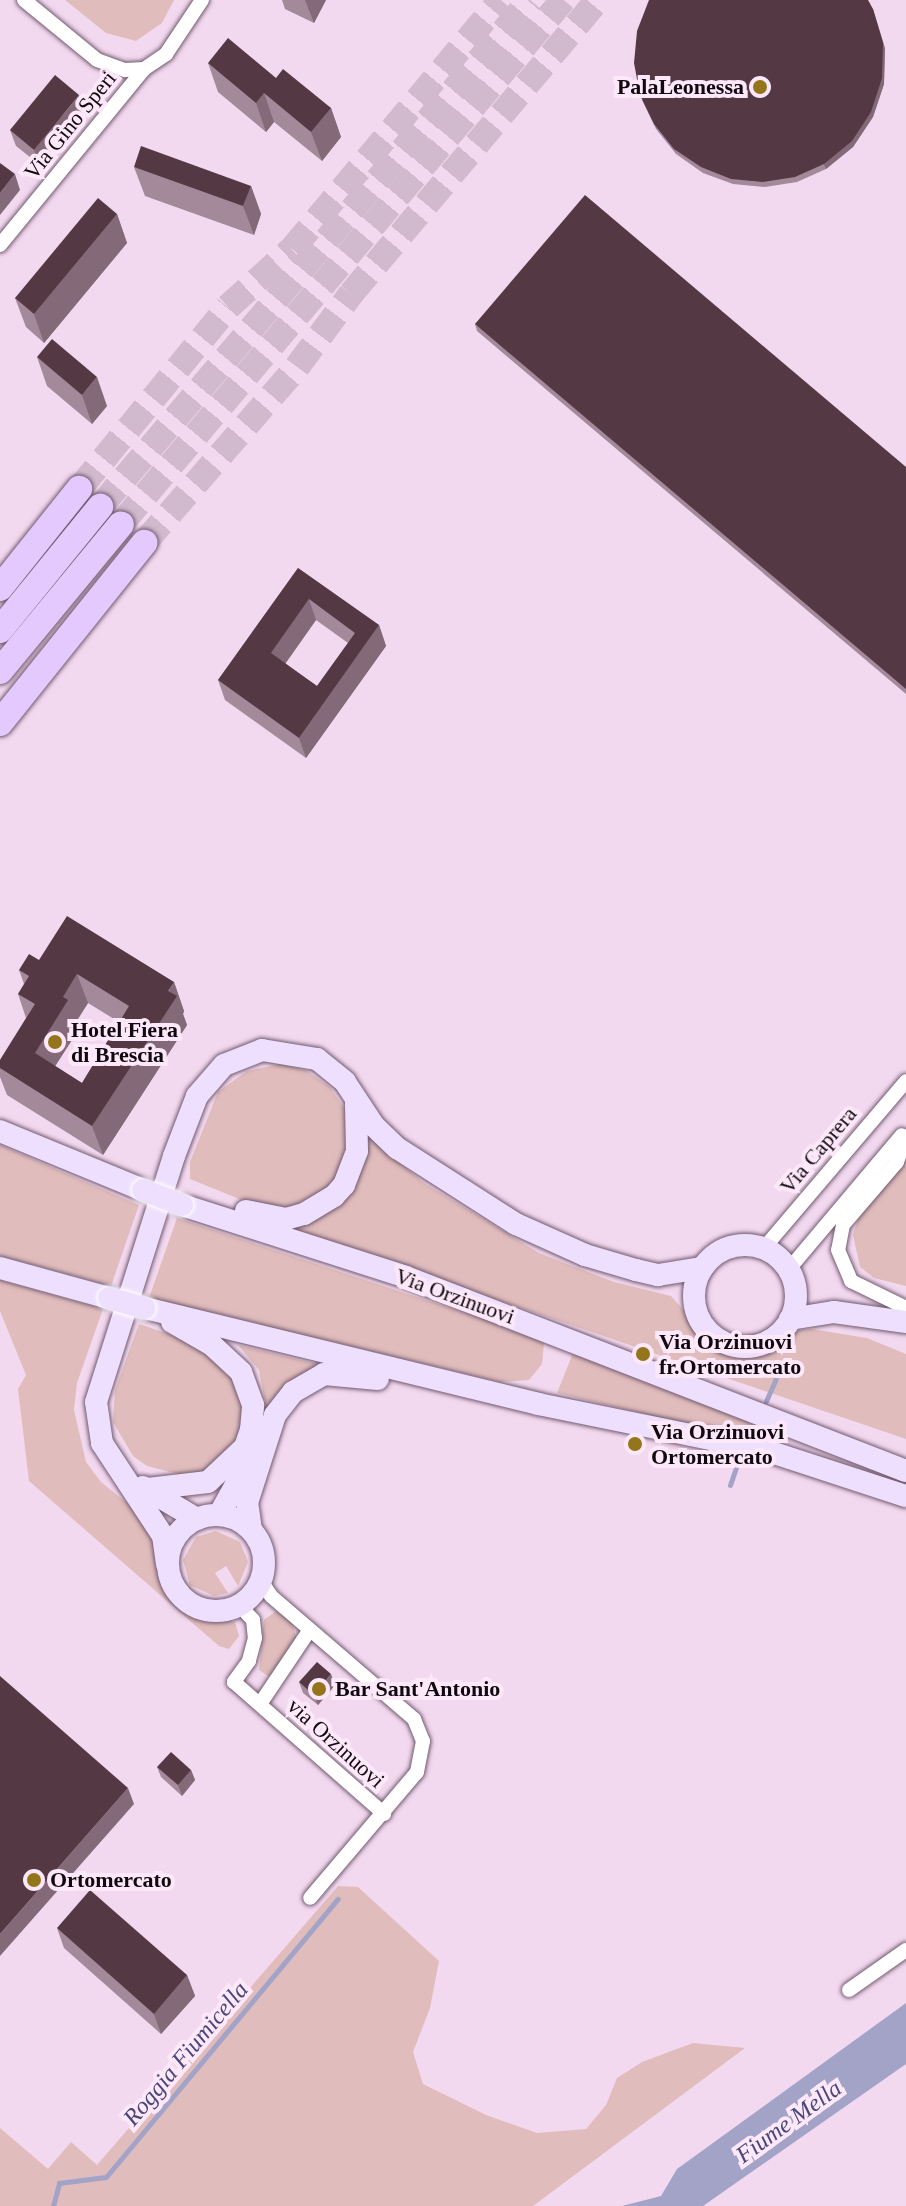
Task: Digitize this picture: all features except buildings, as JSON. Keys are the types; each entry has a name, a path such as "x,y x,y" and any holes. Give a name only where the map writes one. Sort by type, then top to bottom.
{"highway":[{"path":"0,588 90,498 55,545 26,598 0,630"},
{"path":"0,671 49,612 99,575 133,534 0,723"}],"main road":[{"path":"460,1385 420,1388 345,1373 306,1382 275,1415 247,1503 251,1530 263,1554 261,1581 240,1606 216,1612 191,1605 175,1590 163,1536 102,1443 96,1412 100,1381 197,1096 211,1077 232,1061 282,1049 332,1069 397,1148 516,1224 585,1255 658,1275 695,1302"},
{"path":"182,1205 224,1204 286,1219 319,1207 344,1185 352,1169 359,1133 356,1101"},
{"name":"Via Orzinuovi","path":"0,1131 182,1205 406,1277 906,1471"},
{"path":"658,1275 702,1268 725,1249 764,1248 792,1278 834,1312"},
{"path":"0,1268 148,1309 460,1385 768,1451 906,1496"},
{"path":"702,1268 695,1302 698,1316 716,1338 743,1346 771,1340 790,1319 834,1312 906,1322"},
{"path":"790,1319 792,1278"},
{"path":"148,1309 212,1345 241,1372 253,1405 238,1481 208,1517 176,1535 167,1564"},
{"path":"148,1489 208,1482 245,1447"},
{"path":"879,1459 906,1460"},
{"path":"126,1478 208,1517 251,1530"}],"street":[{"path":"24,0 97,60 125,70 144,69"},
{"name":"Via Gino Speri","path":"0,245 144,69 166,54 202,0"},
{"name":"Via Caprera","path":"764,1248 906,1081"},
{"path":"792,1278 906,1131"},
{"path":"906,1137 897,1162 843,1225 838,1250 851,1281 906,1308"},
{"name":"via Orzinuovi","path":"261,1581 309,1631 414,1719 423,1741 417,1772 310,1898"},
{"name":"via Orzinuovi","path":"240,1606 253,1620 255,1638 249,1661 234,1682 384,1814"},
{"name":"via Orzinuovi","path":"260,1704 309,1631"},
{"path":"849,1990 906,1950"}],"shaded area":[{"path":"65,0 174,0 162,23 136,41 106,33"},
{"path":"281,1064 307,1071 330,1087 344,1108 351,1139 336,1183 300,1208 269,1211 190,1179 190,1162 218,1092 247,1071"},
{"path":"367,1136 424,1183 539,1253 614,1282 671,1296 706,1336 733,1353 764,1353 800,1330 812,1329 867,1338 906,1354 906,1439 283,1227 309,1222"},
{"path":"0,1145 139,1205 111,1286 0,1256"},
{"path":"906,1162 906,1286 874,1278 860,1267 853,1235 858,1218"},
{"path":"177,1218 538,1337 544,1343 542,1364 529,1380 500,1382 149,1298"},
{"path":"0,1280 103,1309 77,1383 74,1410 86,1462 101,1482 139,1513 154,1539 156,1563 172,1597 197,1616 235,1622 239,1636 229,1649 219,1646 29,1481 18,1389 26,1375 0,1311"},
{"path":"139,1324 202,1345 239,1382 244,1420 236,1443 214,1465 198,1473 182,1475 147,1466 133,1456 113,1422 115,1390"},
{"path":"238,1345 321,1365 287,1384 268,1418 259,1370"},
{"path":"573,1353 771,1430 775,1435 766,1443 557,1393"},
{"path":"216,1531 240,1542 248,1562 238,1586 226,1566 215,1573 228,1593 214,1596 190,1585 183,1560 196,1537"},
{"path":"276,1611 292,1622 297,1641 280,1669 268,1676 259,1670 264,1620"},
{"path":"338,1886 358,1887 439,1961 430,2008 413,2052 423,2084 486,2115 537,2133 586,2129 606,2105 617,2078 642,2062 693,2043 745,2048 533,2206 0,2206 0,2128 48,2169 71,2142 97,2165"}],"water":[{"name":"Fiume Mella","path":"906,2003 906,2064 703,2206 622,2206 661,2196 677,2169"}],"waterway":[{"path":"766,1401 776,1379"},
{"path":"730,1485 736,1468"},
{"name":"Roggia Fiumicella","path":"53,2206 59,2183 106,2177 338,1899"}],"tunnel":[{"path":"79,489 228,307 292,249 501,0"},
{"path":"100,507 530,0"},
{"path":"121,524 563,0"},
{"path":"144,543 297,367 351,294 598,0"}],"place":[{"name":"PalaLeonessa","path":"760,87"},
{"name":"Hotel Fiera di Brescia","path":"55,1042"},
{"name":"Via Orzinuovi fr.Ortomercato","path":"643,1354"},
{"name":"Via Orzinuovi Ortomercato","path":"635,1444"},
{"name":"Bar Sant'Antonio","path":"319,1689"},
{"name":"Ortomercato","path":"34,1880"}]}
